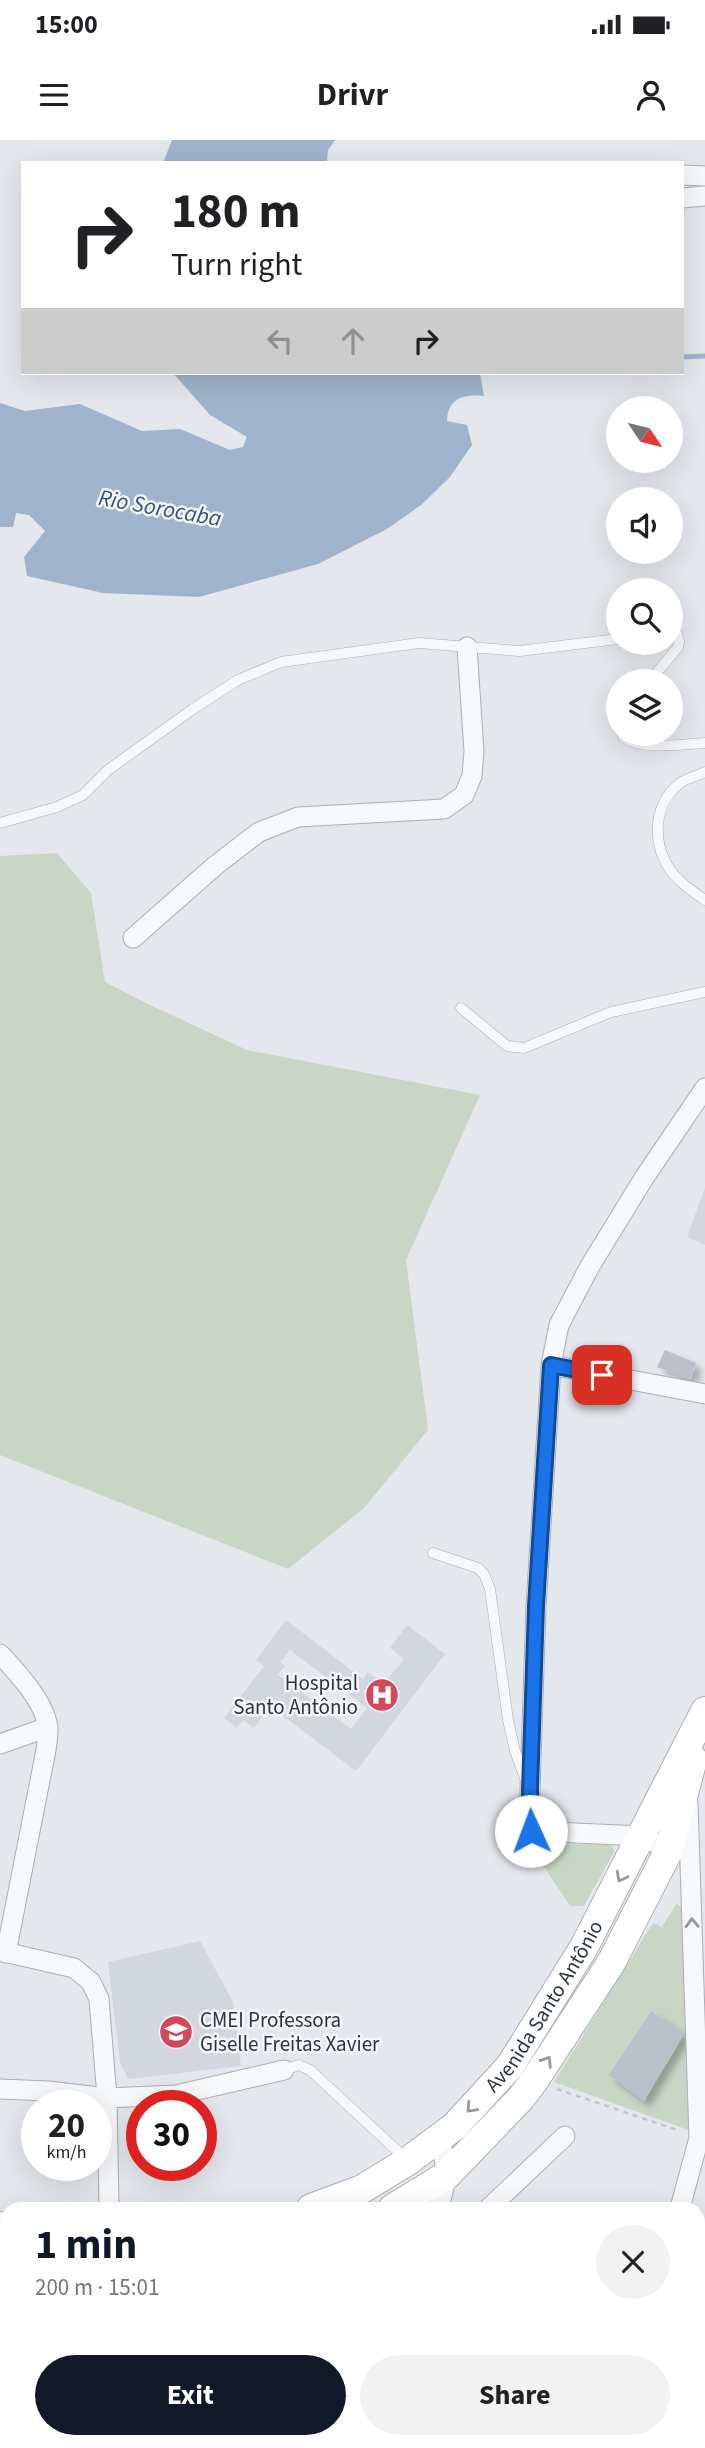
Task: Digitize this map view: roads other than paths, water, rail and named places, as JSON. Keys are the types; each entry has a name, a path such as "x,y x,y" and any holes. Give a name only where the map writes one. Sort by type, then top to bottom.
{"main road":[{"name":"Avenida Santo Antônio","path":"403,2202 447,2175 521,2098 611,1963 669,1850 701,1720"},
{"name":"Avenida Santo Antônio","path":"328,2202 362,2189 408,2161 454,2126 510,2066 584,1947 642,1836 691,1765"}],"street":[{"path":"684,175 705,176"},
{"path":"684,198 705,196"},
{"path":"133,937 216,865 259,832 298,817 444,809 464,795 472,776 474,751 467,647"},
{"path":"669,1850 642,1836 531,1831 536,1606 551,1365 559,1325 590,1266 643,1178 705,1088"},
{"path":"551,1365 705,1394"},
{"path":"0,1654 18,1672 36,1699 48,1727 46,1751 3,1952 74,1968 91,1982 99,1999 106,2090"},
{"path":"0,1744 48,1727"},
{"path":"682,2202 702,2138 691,1765"},
{"path":"112,2098 176,2095 284,2070"},
{"path":"0,2089 24,2090"},
{"path":"495,2202 565,2136"},
{"path":"440,2137 447,2175 440,2202"},
{"path":"109,2181 109,2202"}],"lane":[{"path":"0,823 57,807 83,795 108,771 193,709 238,680 281,662 419,643 519,651 606,640"},
{"path":"660,669 672,655"},
{"path":"683,744 705,743"},
{"path":"705,772 680,783 665,801 656,829 662,856 677,879 705,900"},
{"path":"461,1007 508,1046 524,1048 611,1012 705,992"},
{"path":"433,1553 478,1568 491,1589 514,1751 530,1790"},
{"path":"284,2070 299,2065 310,2070 408,2161"}],"water":[{"path":"172,140 335,140 328,150 327,161 164,161"},
{"name":"Rio Sorocaba","path":"175,375 480,375 484,396 463,397 450,407 447,421 467,425 472,445 450,477 421,505 387,529 318,564 199,597 103,593 27,576 24,557 45,531 29,515 16,513 13,527 0,527 0,403 25,411 80,404 142,431 180,429 230,450 243,447 247,437 210,415"}],"waterway":[{"path":"684,357 705,356"}],"place":[{"name":"Hospital Santo Antônio","path":"382,1695"},
{"name":"CMEI Professora Giselle Freitas Xavier","path":"176,2032"}]}
